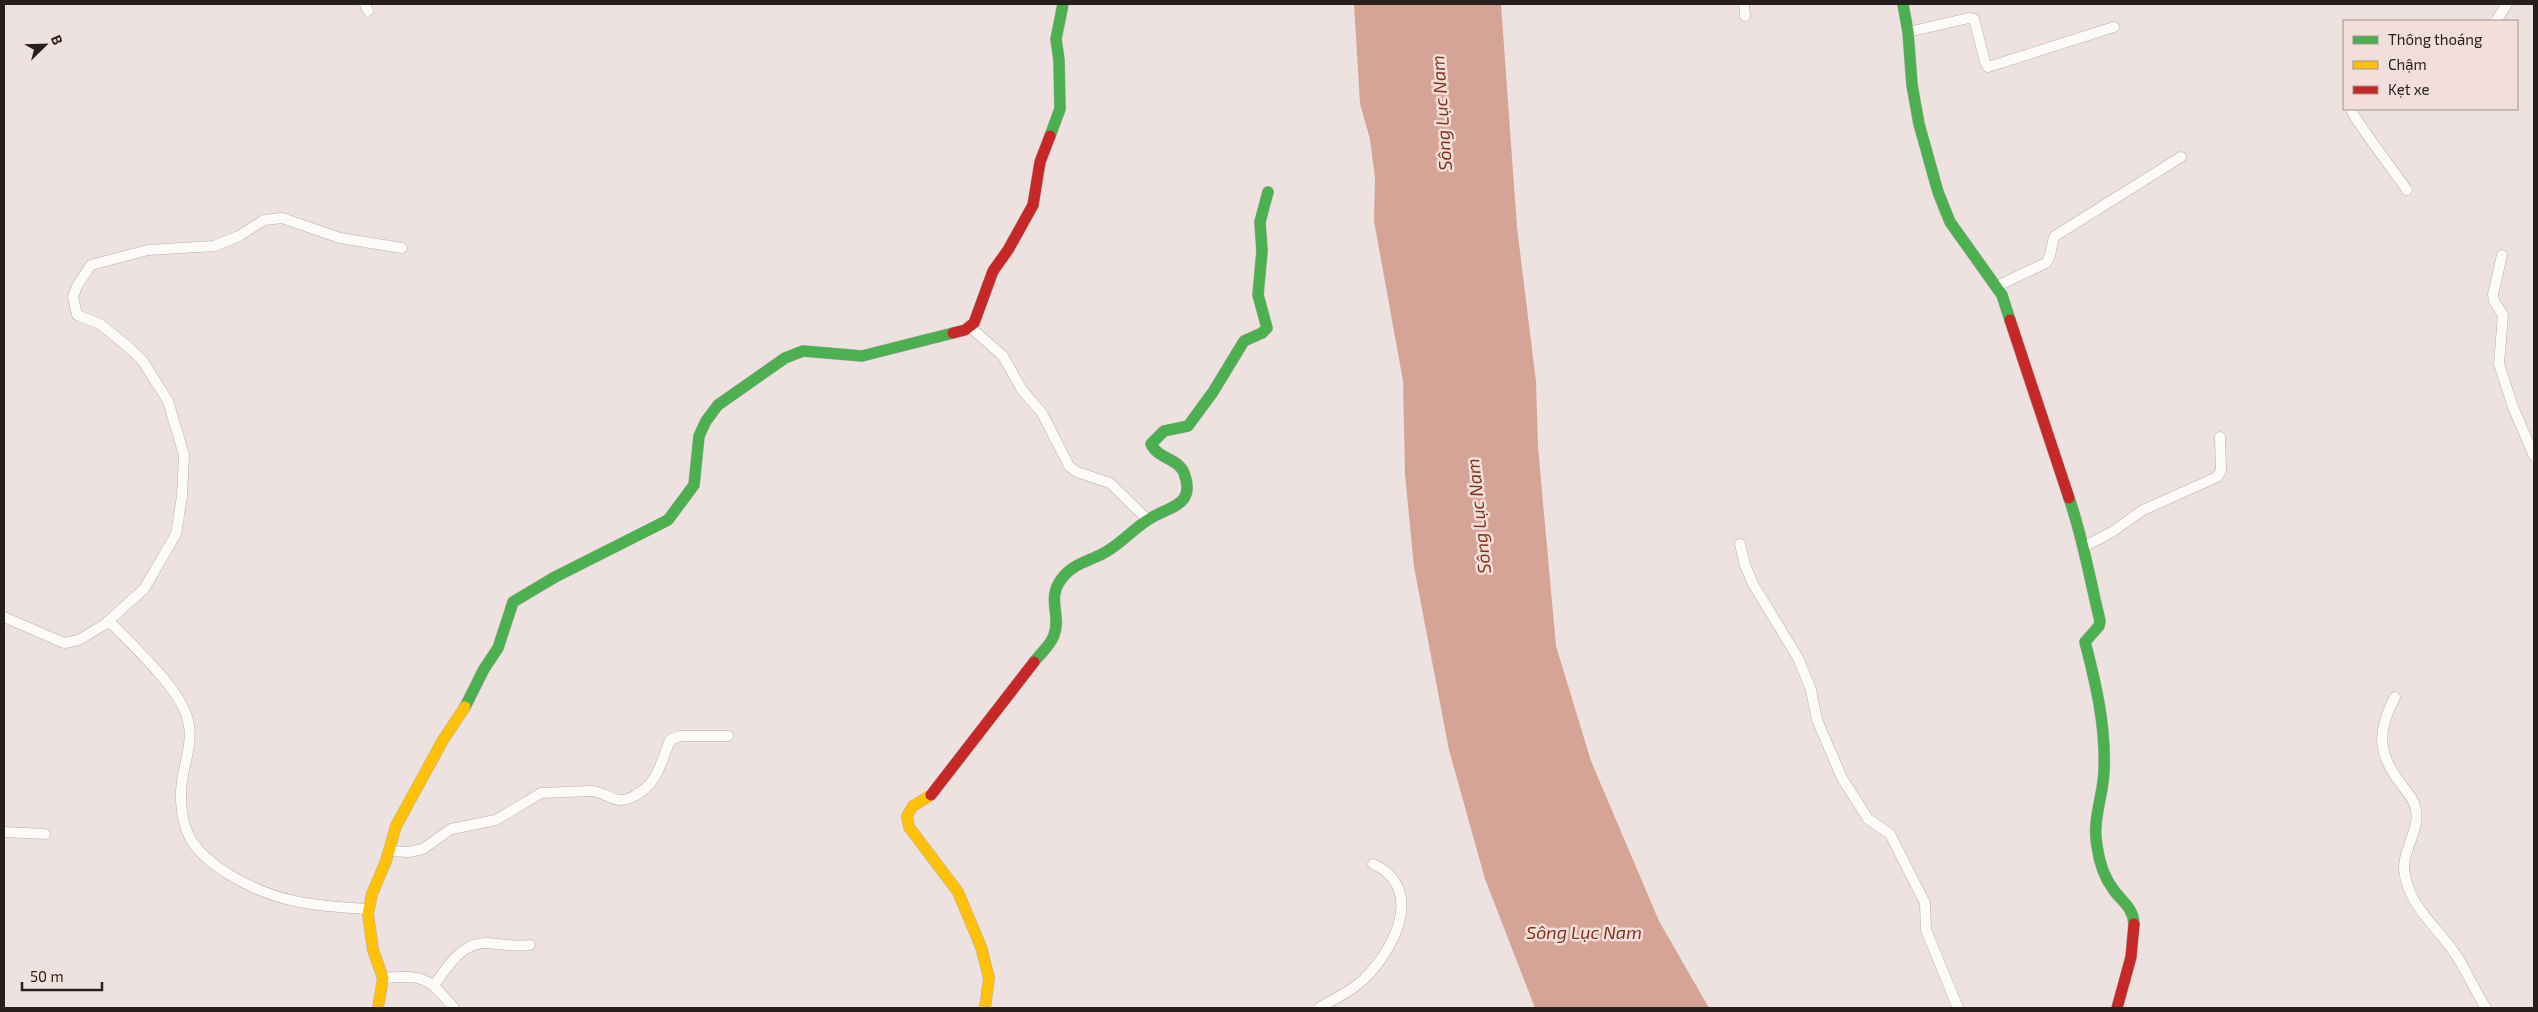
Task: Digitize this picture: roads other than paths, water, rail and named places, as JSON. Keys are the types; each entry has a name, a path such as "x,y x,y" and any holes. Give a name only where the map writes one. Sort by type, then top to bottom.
{"street":[{"path":"378,1008 383,988 382,978 373,950 367,909 400,818 443,740 466,706 498,648 506,629 509,609 513,602 555,577 668,520 694,485 699,436 706,421 718,406 794,354 803,351 862,356 970,327 978,316 993,271 1028,215 1036,196 1040,162 1060,109 1059,60 1056,39 1063,4"},
{"path":"1744,4 1745,16"},
{"path":"1903,4 1908,32 1912,85 1919,124 1938,192 1950,222 1997,286 2009,314 2053,454 2066,481 2100,621 2099,626 2085,642 2103,723 2104,774 2097,811 2095,841 2102,869 2112,888 2130,908 2134,924 2125,979 2117,1008"},
{"path":"2497,20 2507,4"},
{"path":"1908,32 1969,18 1974,19 1988,67 2114,27"},
{"path":"2351,110 2353,117 2372,140 2406,190"},
{"path":"1997,286 2046,263 2050,259 2052,241 2055,236 2182,157"},
{"path":"985,1008 989,978 981,947 958,892 909,827 907,816 909,810 934,793 982,726 1054,636 1056,630 1053,606 1056,586 1070,569 1111,550 1148,520 1176,508 1184,500 1186,491 1183,469 1178,462 1155,451 1152,447 1153,440 1164,431 1188,426 1213,392 1244,341 1262,334 1267,328 1258,296 1262,251 1260,222 1268,192"},
{"path":"4,617 64,643 79,640 109,621 144,589 176,534 182,496 184,455 168,401 142,360 100,324 77,315 73,297 87,270 100,262 148,250 214,246 227,242 264,220 273,218 282,218 340,238 402,248"},
{"path":"2502,255 2493,294 2494,300 2504,315 2499,364 2513,407 2534,456"},
{"path":"970,327 1003,356 1022,390 1042,413 1070,466 1077,472 1110,483 1148,520"},
{"path":"2083,547 2112,532 2142,510 2217,477 2221,471 2220,437"},
{"path":"1740,544 1745,566 1754,584 1798,658 1811,690 1817,720 1842,778 1868,819 1890,834 1925,903 1926,930 1958,1008"},
{"path":"109,621 159,674 186,712 191,737 180,788 182,817 193,846 212,864 252,888 273,897 315,906 367,909"},
{"path":"2395,697 2384,718 2381,732 2388,767 2412,798 2417,811 2415,829 2406,854 2404,867 2406,879 2418,909 2456,956 2486,1008"},
{"path":"389,851 408,852 423,849 451,829 496,820 541,793 591,790 599,791 618,800 629,799 643,791 657,775 670,740 680,736 728,736"},
{"path":"4,832 45,834"},
{"path":"1319,1008 1363,980 1375,968 1397,934 1400,891 1392,878 1373,864"},
{"path":"434,985 456,957 472,945 485,943 508,947 530,945"},
{"path":"382,978 413,977 425,979 434,985 454,1008"}],"water":[{"name":"Sông Lục Nam","path":"1354,4 1501,4 1517,227 1536,382 1538,447 1556,646 1591,761 1659,921 1709,1008 1535,1008 1485,879 1449,750 1414,567 1405,474 1403,381 1374,221 1375,178 1370,139 1360,104"}]}
